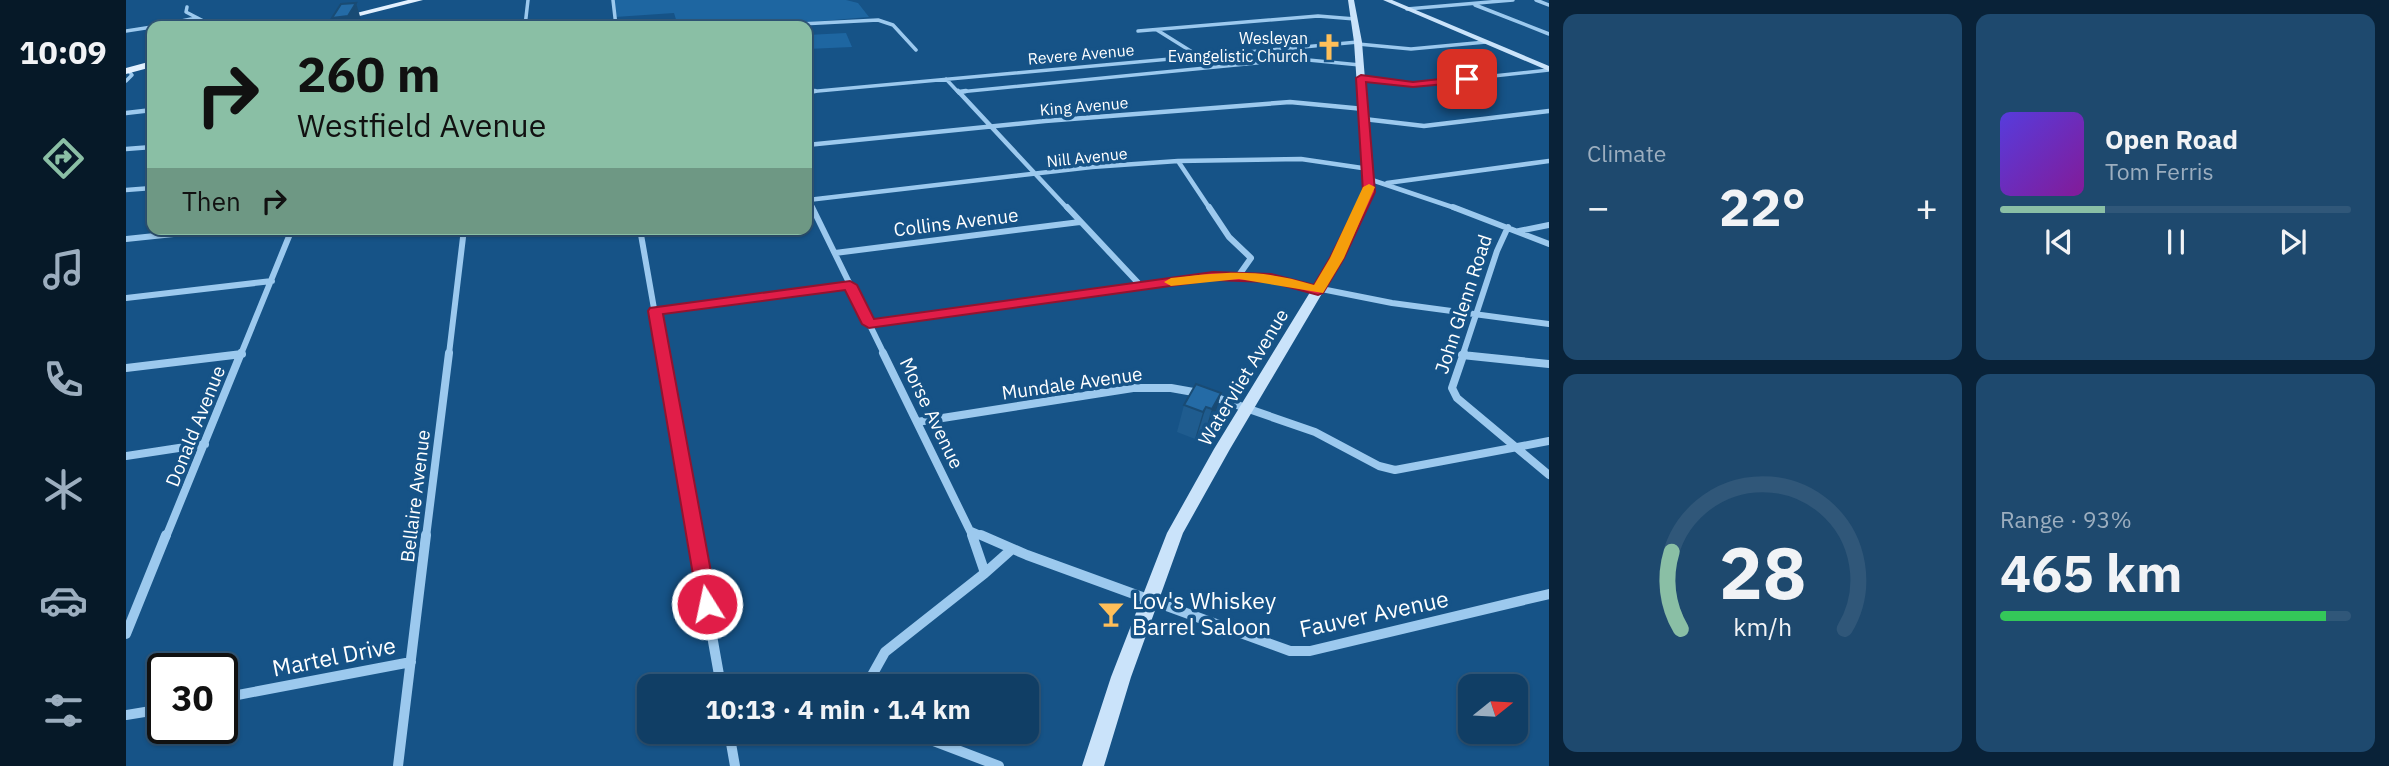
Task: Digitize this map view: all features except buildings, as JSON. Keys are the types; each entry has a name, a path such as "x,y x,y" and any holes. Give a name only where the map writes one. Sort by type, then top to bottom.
{"main road":[{"path":"331,21 419,0"},
{"path":"127,74 147,66"}],"street":[{"path":"526,21 528,0"},
{"path":"613,0 615,21"},
{"name":"Watervliet Avenue","path":"1093,766 1149,600 1175,533 1318,290 1369,192 1358,43 1351,0"},
{"path":"1386,0 1549,69"},
{"path":"1407,9 1513,0"},
{"path":"1536,0 1549,5"},
{"path":"1471,4 1549,34"},
{"path":"187,7 186,12 202,21"},
{"path":"1138,32 1318,16 1355,19"},
{"path":"182,21 196,18"},
{"path":"812,23 878,20 893,25 916,50"},
{"path":"126,31 147,28"},
{"path":"1156,30 1199,56"},
{"name":"Revere Avenue","path":"812,92 1358,43 1411,49 1486,42"},
{"path":"1227,53 1246,64"},
{"path":"959,92 1303,59 1418,84 1549,69"},
{"path":"1138,61 1155,73"},
{"path":"1046,70 1061,82"},
{"path":"946,79 1141,286"},
{"name":"King Avenue","path":"812,145 1300,101 1424,126 1549,111"},
{"path":"126,113 147,111"},
{"path":"126,149 147,147"},
{"name":"Nill Avenue","path":"812,198 1178,161 1297,159 1369,174 1384,184 1549,244"},
{"path":"1178,161 1229,237 1251,258 1239,275"},
{"path":"1384,184 1548,162"},
{"path":"126,190 147,188"},
{"name":"Morse Avenue","path":"812,206 971,531 985,573"},
{"name":"Collins Avenue","path":"835,253 1080,222"},
{"name":"John Glenn Road","path":"1518,231 1549,225"},
{"name":"John Glenn Road","path":"1508,227 1475,316 1453,392 1549,475"},
{"path":"126,239 164,235"},
{"name":"Donald Avenue","path":"126,634 290,235"},
{"name":"Bellaire Avenue","path":"398,766 463,235"},
{"path":"641,235 719,674"},
{"path":"869,324 1239,275 1288,281 1318,290 1475,316 1549,324"},
{"path":"126,298 272,281"},
{"path":"655,311 850,285"},
{"path":"126,368 242,354"},
{"path":"1462,355 1549,364"},
{"name":"Mundale Avenue","path":"917,422 1133,388 1185,390 1247,408 1315,432 1379,466 1395,470 1549,442"},
{"path":"126,456 205,444"},
{"path":"873,674 885,652 1012,550 971,531"},
{"name":"Fauver Avenue","path":"1012,550 1290,651 1302,652 1549,594"},
{"name":"Martel Drive","path":"238,695 411,662"},
{"path":"126,715 147,712"},
{"path":"731,744 735,766"},
{"path":"941,744 999,766"}],"shaded area":[{"path":"613,0 846,0 858,3 869,17 812,22 676,21 674,13 615,17"},
{"path":"846,33 852,47 812,49 812,35"}],"slow traffic":[{"path":"1171,282 1239,275 1288,281 1318,290 1337,258 1369,187"}],"place":[{"name":"Wesleyan Evangelistic Church","path":"1329,47"},
{"name":"Lov's Whiskey Barrel Saloon","path":"1111,614"}],"route":[{"path":"707,604 655,311 850,285 869,324 1213,276 1271,278 1318,290 1369,192 1361,78 1413,85 1467,79"}]}
